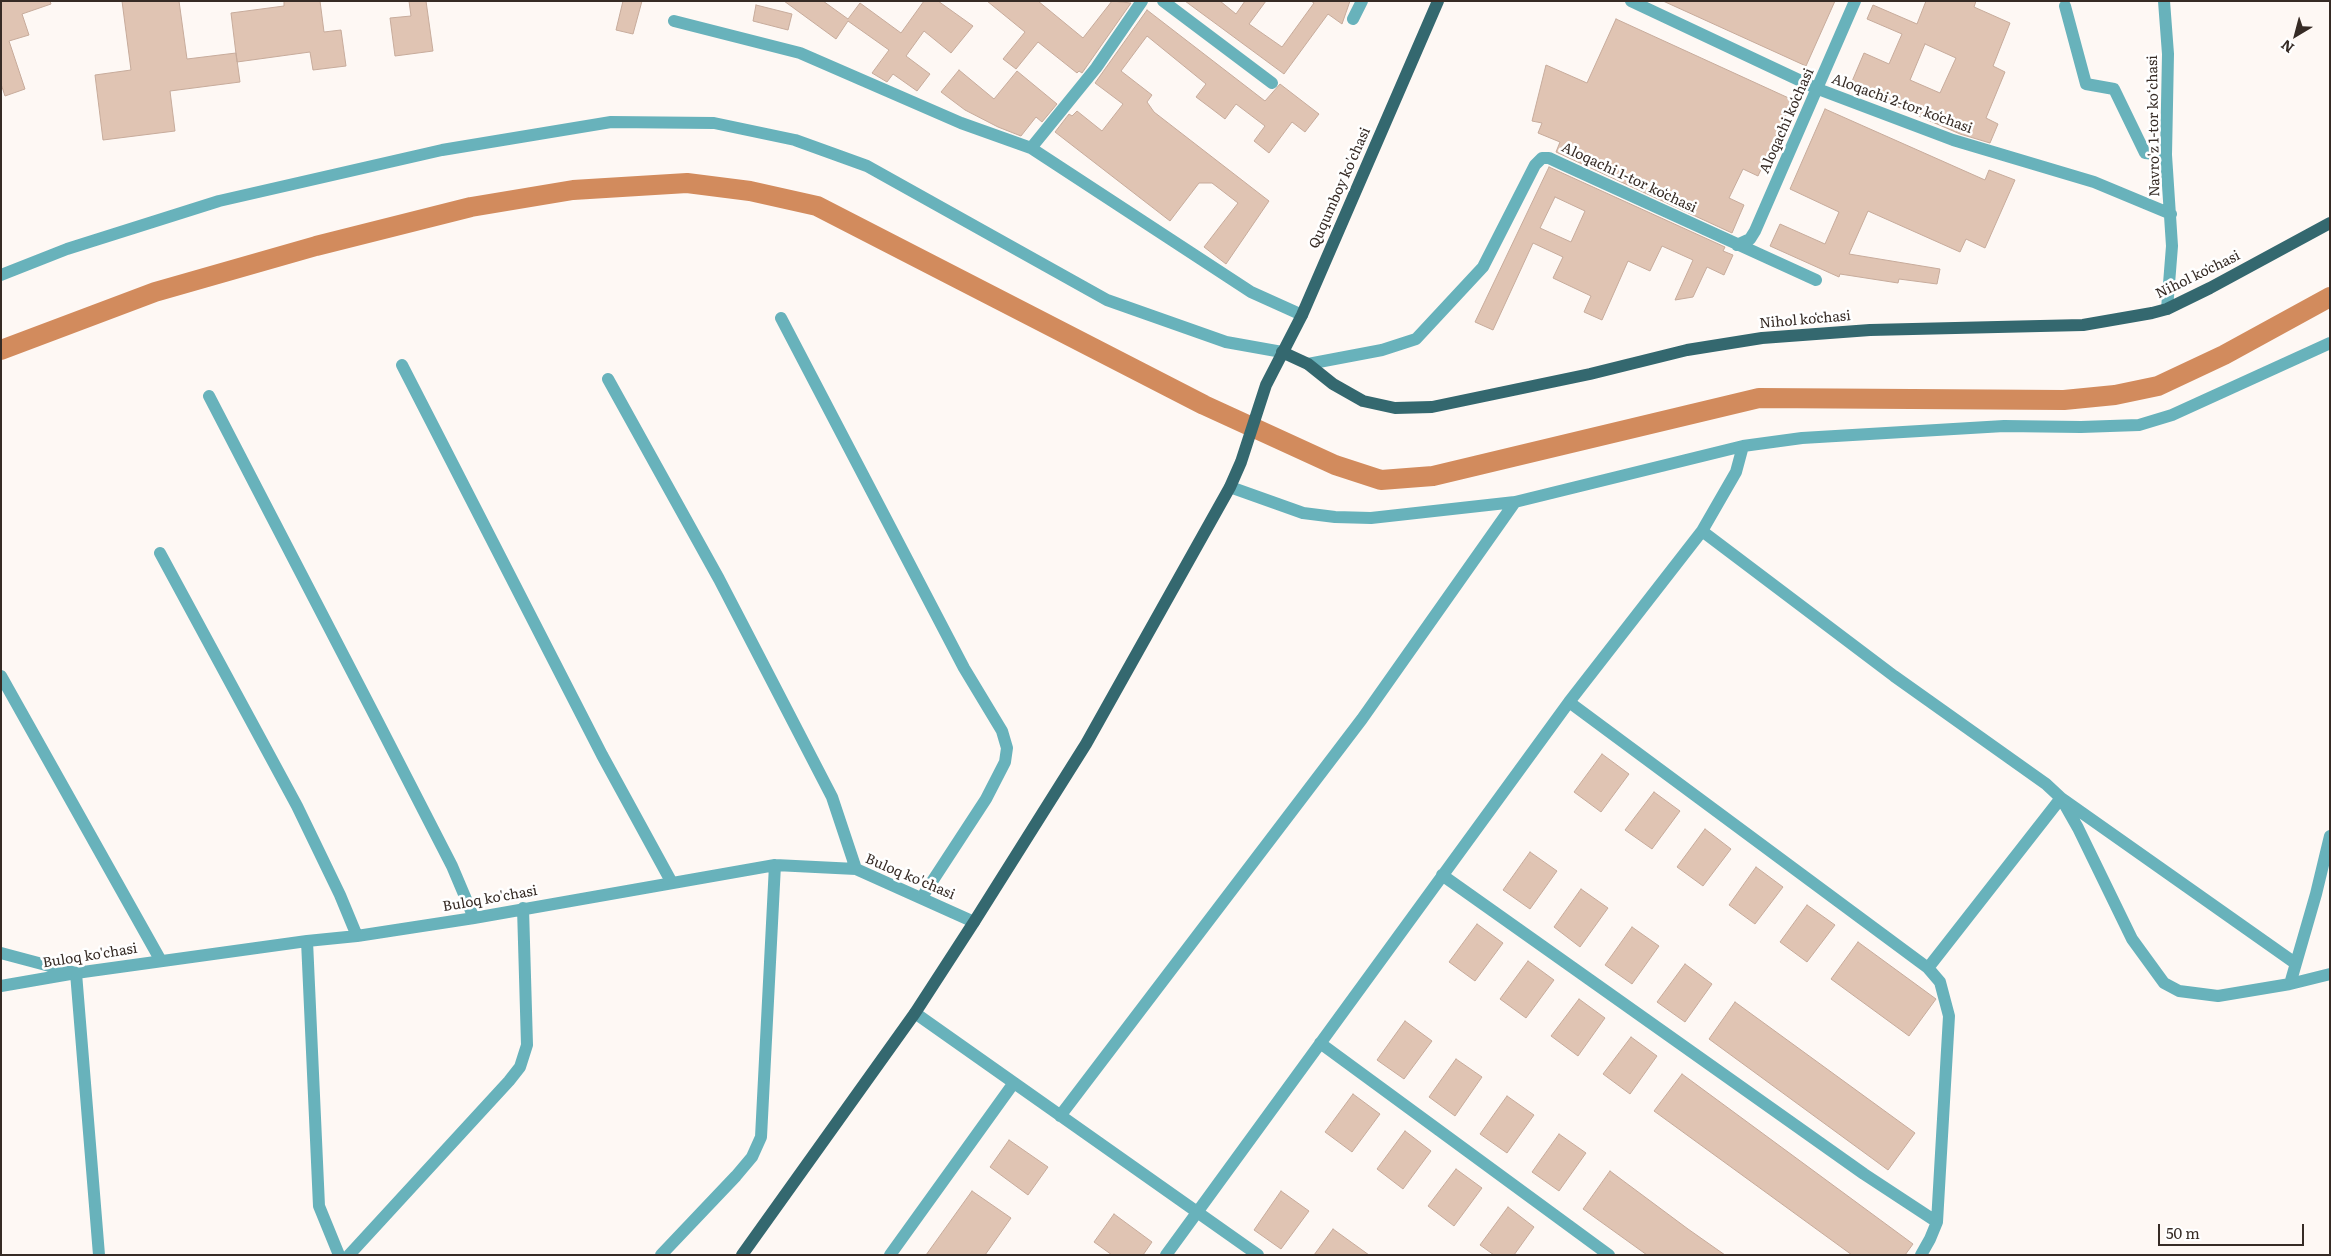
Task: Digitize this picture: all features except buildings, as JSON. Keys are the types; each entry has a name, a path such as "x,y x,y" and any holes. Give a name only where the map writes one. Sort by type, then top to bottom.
{"main road":[{"name":"Ququmboy ko'chasi","path":"742,1255 915,1013 974,922 1086,744 1230,487 1241,462 1266,385 1302,315 1438,1"},
{"name":"Nihol koʻchasi","path":"1282,352 1308,364 1333,384 1363,401 1395,408 1432,407 1590,374 1687,350 1762,338 1870,330 2082,325 2167,309 2330,222"}],"street":[{"path":"1032,148 1096,68 1142,1"},
{"path":"1163,1 1272,84"},
{"path":"1353,18 1362,1"},
{"name":"Aloqachi 2-tor koʻchasi","path":"1631,1 1818,89 1953,140 2094,182 2170,214"},
{"name":"Aloqachi koʻchasi","path":"1737,245 1750,239 1755,231 1855,1"},
{"path":"2164,1 2168,54 2166,155 2172,246 2167,309"},
{"path":"2065,6 2086,84 2114,89 2145,153 2166,155"},
{"path":"674,21 800,53 961,123 1032,148 1251,292 1302,315"},
{"path":"1,276 67,249 219,201 442,150 611,122 714,123 795,140 866,166 1107,300 1226,342 1282,352"},
{"name":"Aloqachi 1-tor koʻchasi","path":"1308,364 1382,350 1416,339 1483,267 1535,165 1542,158 1549,158 1816,280"},
{"path":"781,318 964,668 1002,731 1007,748 1004,762 986,799 922,897"},
{"path":"1230,487 1303,513 1335,518 1371,518 1515,502 1743,446 1802,438 2004,426 2081,427 2139,425 2172,415 2330,343"},
{"path":"402,365 602,755 672,883"},
{"path":"608,379 719,578 832,798 856,869"},
{"path":"209,396 452,866 474,918"},
{"path":"1166,1255 1569,702 1702,531 1736,472 1743,446"},
{"path":"1060,1116 1362,719 1515,502"},
{"path":"1702,531 1894,676 2046,784 2061,798 2295,964"},
{"path":"160,553 297,806 340,894 357,936"},
{"path":"1,676 161,961"},
{"path":"1569,702 1928,968 1940,982 1949,1016 1937,1222 1921,1255"},
{"path":"1928,968 2061,798"},
{"path":"2061,798 2078,828 2132,940 2164,983 2179,991 2218,996 2290,984 2330,974"},
{"path":"2290,984 2316,894 2330,836"},
{"path":"661,1255 736,1176 752,1157 761,1137 775,865"},
{"name":"Buloq ko'chasi","path":"1,986 76,973 307,941 357,936 474,918 775,865 856,869 974,922"},
{"path":"1442,875 1864,1174 1937,1222"},
{"path":"349,1255 509,1082 520,1067 527,1045 523,908"},
{"path":"307,941 319,1206 339,1255"},
{"path":"1,953 76,973 99,1255"},
{"path":"915,1013 1013,1084 1198,1211 1258,1255"},
{"path":"1320,1043 1610,1255"},
{"path":"890,1255 1013,1084"}],"waterway":[{"path":"1,350 155,292 316,246 471,207 573,190 687,183 750,191 817,206 1204,405 1335,465 1381,480 1433,476 1759,398 2064,400 2115,395 2158,386 2224,355 2330,297"}]}
